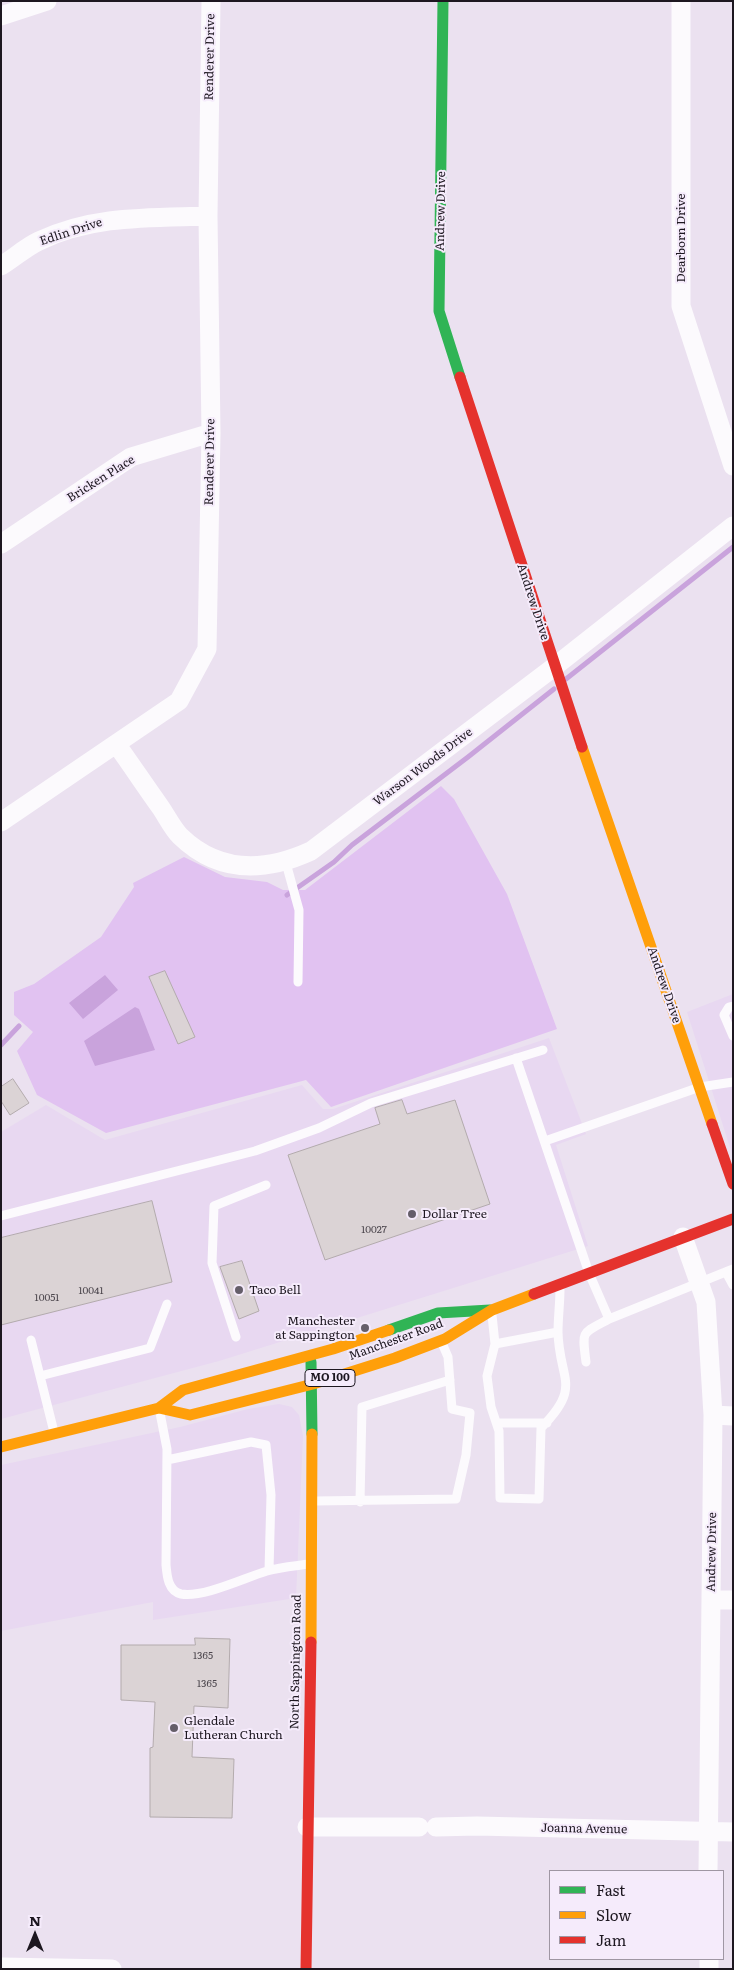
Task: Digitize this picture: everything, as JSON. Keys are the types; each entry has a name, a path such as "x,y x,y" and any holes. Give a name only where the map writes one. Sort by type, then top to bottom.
{"street":[{"path":"1,16 47,1"},
{"name":"Renderer Drive","path":"1,822 180,700 207,649 210,433 208,216 211,1"},
{"name":"Andrew Drive","path":"444,1 439,312 562,690 733,1184"},
{"name":"Dearborn Drive","path":"681,1 681,306 733,466"},
{"name":"Edlin Drive","path":"1,266 39,241 88,224 116,218 208,216"},
{"name":"Bricken Place","path":"1,544 131,457 210,433"},
{"name":"Warson Woods Drive","path":"117,744 180,836 205,854 237,866 257,867 286,863 312,852 556,672 733,526"},
{"name":"Manchester Road","path":"159,1408 190,1415 313,1384 442,1341 492,1310 733,1219"},
{"name":"Andrew Drive","path":"683,1238 706,1302 713,1416 708,1870"},
{"name":"Manchester Road","path":"1,1447 159,1408 182,1390 311,1355 438,1313 492,1310"},
{"name":"North Sappington Road","path":"306,1969 312,1563 313,1384 311,1355"},
{"path":"713,1416 733,1416"},
{"path":"711,1600 733,1600"},
{"name":"Joanna Avenue","path":"307,1827 477,1826 733,1832"},
{"path":"1,1967 112,1969"}],"lane":[{"path":"286,863 300,910 298,982"},
{"path":"733,1006 729,1007 724,1015 733,1036"},
{"path":"1,1216 255,1151 319,1128 371,1103 543,1050"},
{"path":"516,1058 589,1273 609,1319"},
{"path":"545,1141 700,1087 733,1082"},
{"path":"236,1337 212,1263 214,1206 266,1185"},
{"path":"586,1362 582,1337 586,1332 609,1319 699,1284 729,1270 733,1285"},
{"path":"492,1310 495,1344 487,1376 491,1407 499,1431 500,1498 539,1499 541,1428 557,1413 568,1387 558,1332 560,1283"},
{"path":"40,1376 150,1348 167,1304"},
{"path":"495,1344 558,1332"},
{"path":"31,1340 55,1434"},
{"path":"312,1501 360,1502 456,1499 466,1455 470,1413 452,1409 448,1357 442,1341"},
{"path":"360,1502 362,1406 450,1380"},
{"path":"159,1408 167,1460 166,1565 169,1584 174,1590 180,1594 201,1592 269,1570 312,1563"},
{"path":"497,1423 547,1423"},
{"path":"167,1460 251,1442 266,1445 272,1495 269,1570"}],"shaded area":[{"path":"441,786 454,799 507,894 557,1029 331,1107 306,1080 106,1133 37,1095 17,1051 33,1032 14,1015 14,992 34,984 101,937 134,887 133,883 184,857 225,877 267,882 283,890 305,890"},
{"path":"105,975 118,990 83,1019 69,1003"},
{"path":"733,994 733,1157 687,1012"},
{"path":"135,1007 139,1009 155,1050 95,1066 84,1041"},
{"path":"549,1038 586,1134 556,1145 588,1246 219,1361 1,1419 1,1132 46,1105 105,1140 302,1085 323,1109 333,1109"},
{"path":"279,1404 292,1407 299,1415 303,1436 296,1598 153,1620 153,1602 1,1631 1,1465 180,1427 248,1409"}],"building":[{"path":"165,971 195,1037 178,1044 149,977"},
{"path":"13,1079 29,1103 10,1115 1,1101 1,1087"},
{"path":"402,1100 407,1114 455,1100 490,1204 325,1260 288,1155 380,1124 375,1108"},
{"path":"152,1201 172,1282 1,1325 1,1238"},
{"name":"Taco Bell","path":"242,1261 259,1311 239,1319 220,1267"},
{"name":"Glendale Lutheran Church","path":"195,1638 230,1639 228,1708 194,1706 192,1757 234,1759 232,1818 150,1817 150,1748 153,1747 155,1702 121,1700 121,1645 195,1645"}],"waterway":[{"path":"566,679 733,547"},
{"path":"287,895 334,862 352,845 554,689"},
{"path":"1,1045 19,1026"}],"traffic: fast":[{"path":"443,1 439,311 460,377"},
{"path":"389,1330 438,1313 490,1310"},
{"path":"311,1362 312,1434"}],"traffic: slow":[{"path":"582,747 712,1124"},
{"path":"159,1408 190,1415 313,1384 395,1358 445,1339 492,1310 534,1294"},
{"path":"1,1447 159,1408 183,1390 333,1349 389,1330"},
{"path":"311,1642 312,1434"}],"traffic: jam":[{"path":"460,377 582,747"},
{"path":"712,1124 733,1184"},
{"path":"534,1294 733,1219"},
{"path":"306,1969 311,1642"}],"place":[{"name":"Dollar Tree","path":"412,1214"},
{"name":"Taco Bell","path":"239,1290"},
{"name":"Manchester at Sappington","path":"365,1328"},
{"name":"Glendale Lutheran Church","path":"174,1728"}]}
